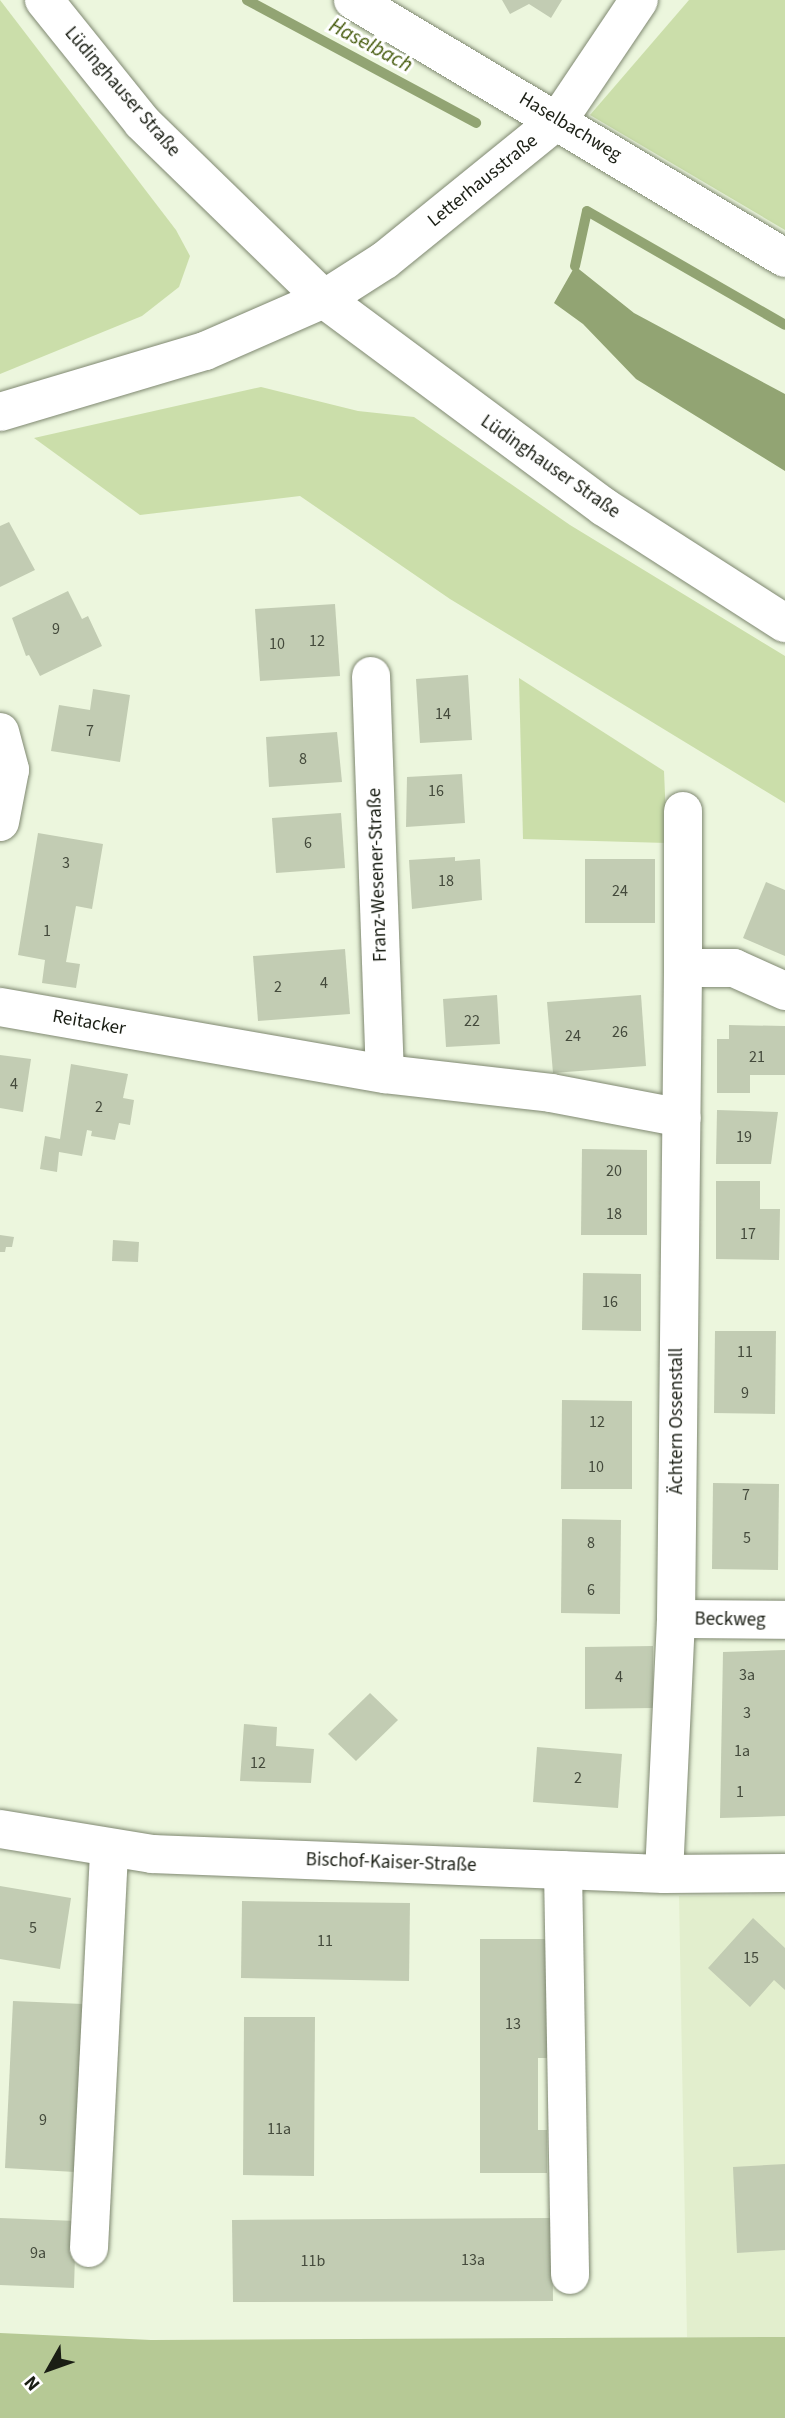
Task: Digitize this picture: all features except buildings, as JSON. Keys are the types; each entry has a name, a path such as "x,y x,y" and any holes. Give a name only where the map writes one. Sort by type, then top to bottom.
{"street":[{"name":"Lüdinghauser Straße","path":"44,0 142,122 324,299 604,506 785,623"},
{"name":"Haselbachweg","path":"353,0 558,119 785,258"},
{"name":"Letterhausstraße","path":"324,299 385,260 558,119 639,0"},
{"path":"0,412 205,351 324,299"},
{"name":"Franz-Wesener-Straße","path":"371,676 385,1074"},
{"path":"0,732 10,769 0,822"},
{"name":"Ächtern Ossenstall","path":"664,1874 676,1619 683,811"},
{"path":"683,968 734,968 785,991"},
{"name":"Reitacker","path":"0,1007 385,1074"},
{"path":"385,1074 551,1093 682,1118"},
{"name":"Beckweg","path":"676,1619 785,1620"},
{"name":"Bischof-Kaiser-Straße","path":"0,1829 152,1854 664,1874 785,1873"},
{"path":"89,2248 109,1848"},
{"path":"563,1870 570,2275"}],"shaded area":[{"path":"0,0 176,230 190,256 179,287 142,316 0,374"},
{"path":"689,0 785,0 785,230 590,115"},
{"path":"575,266 634,313 785,394 785,471 636,379 583,324 554,303"},
{"path":"261,387 358,411 414,417 570,525 785,656 785,803 450,599 300,496 140,515 34,438"},
{"path":"519,678 664,771 667,843 523,839"},
{"path":"785,1895 785,2337 687,2337 679,1896"},
{"path":"0,2333 151,2340 785,2337 785,2418 0,2418"}],"waterway":[{"name":"Haselbach","path":"247,0 476,123"},
{"name":"Haselbach","path":"575,266 587,211 785,325"}]}
